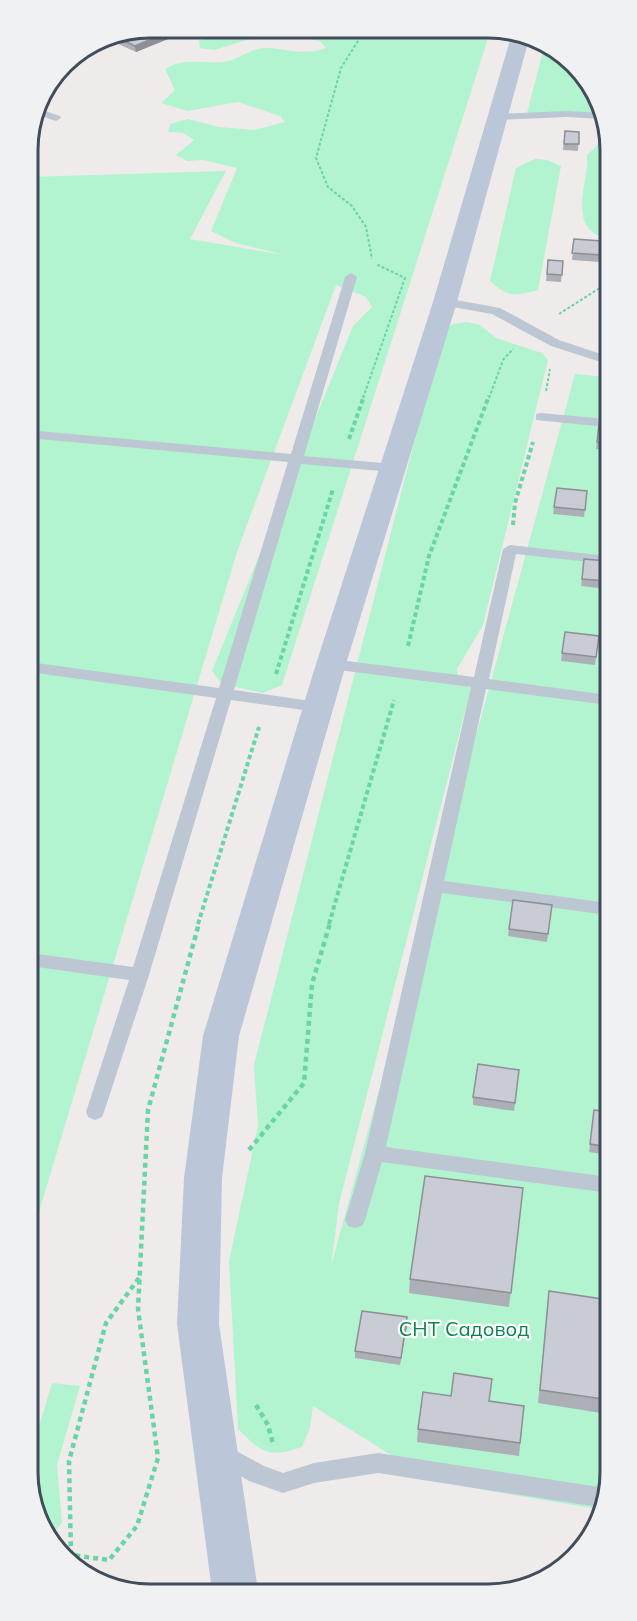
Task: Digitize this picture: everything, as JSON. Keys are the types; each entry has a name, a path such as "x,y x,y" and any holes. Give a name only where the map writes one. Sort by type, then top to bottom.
{"street":[{"path":"234,1584 213,1449 198,1324 204,1178 221,1036 331,664 445,303 518,42"}],"lane":[{"path":"44,114 56,118"},
{"path":"497,117 567,114 594,115"},
{"path":"95,1112 140,975 351,277"},
{"path":"445,303 496,311 555,343 600,358"},
{"path":"541,417 600,422"},
{"path":"38,435 393,468"},
{"path":"355,1220 375,1154 437,886 510,549 600,559"},
{"path":"331,664 600,698"},
{"path":"38,668 318,707"},
{"path":"437,886 599,908"},
{"path":"38,960 140,975"},
{"path":"375,1154 599,1184"},
{"path":"213,1449 257,1473 283,1483 314,1473 378,1463 597,1496"}],"path":[{"path":"76,1556 110,1560 137,1526 158,1458 138,1309 148,1110 206,896 341,463 405,278 372,261 366,227 352,207 328,187 316,158 341,68 360,38"},
{"path":"244,1157 304,1083 312,984 401,673 429,556 503,360 533,331 600,288"},
{"path":"510,549 516,503 541,417 555,343"},
{"path":"71,1551 69,1461 106,1323 139,1278"},
{"path":"255,1404 268,1425 283,1483"}],"green space":[{"path":"206,38 254,38 214,50 200,48 199,41"},
{"path":"307,38 488,38 282,685 263,693 222,684 212,671 353,326 372,307 366,297 336,285 237,552 38,1215 38,177 226,171 190,239 284,255 236,243 211,231 237,168 203,160 187,161 176,155 194,140 183,133 168,132 170,124 188,119 219,127 254,130 285,122 280,116 238,102 188,111 161,103 175,90 165,69 186,62 229,61 261,48 303,52 326,48 320,41"},
{"path":"543,52 561,65 581,87 595,119 527,113"},
{"path":"599,140 600,236 586,225 582,203 587,155"},
{"path":"535,159 547,160 561,166 538,290 512,294 490,281 516,168"},
{"name":"СНТ Садовод","path":"467,322 480,325 496,338 542,353 548,360 483,625 457,669 459,679 471,688 339,1204 331,1266 575,374 600,376 599,1486 593,1508 432,1481 313,1406 310,1428 302,1447 281,1452 267,1452 260,1449 238,1429 229,1261 258,1126 254,1065 443,330 453,324"},
{"path":"52,1383 80,1386 57,1465 62,1523 55,1531 46,1514 38,1486 38,1430"}],"building":[{"path":"154,38 135,46 124,41"},
{"path":"565,131 579,132 579,144 564,144"},
{"path":"574,239 600,241 600,255 572,253"},
{"path":"548,260 563,261 562,275 547,274"},
{"path":"599,424 600,424 600,442 597,442"},
{"path":"557,488 587,491 585,510 554,507"},
{"path":"584,559 600,560 600,580 582,579"},
{"path":"565,632 599,636 596,657 562,653"},
{"path":"513,900 552,905 548,934 509,929"},
{"path":"478,1064 519,1070 515,1103 473,1097"},
{"path":"594,1110 599,1111 599,1145 590,1144"},
{"path":"425,1176 523,1188 511,1293 410,1279"},
{"path":"549,1291 599,1299 599,1398 540,1390"},
{"path":"362,1311 407,1317 401,1358 355,1351"},
{"path":"454,1373 492,1379 489,1401 524,1406 520,1443 418,1429 423,1392 451,1396"}]}
